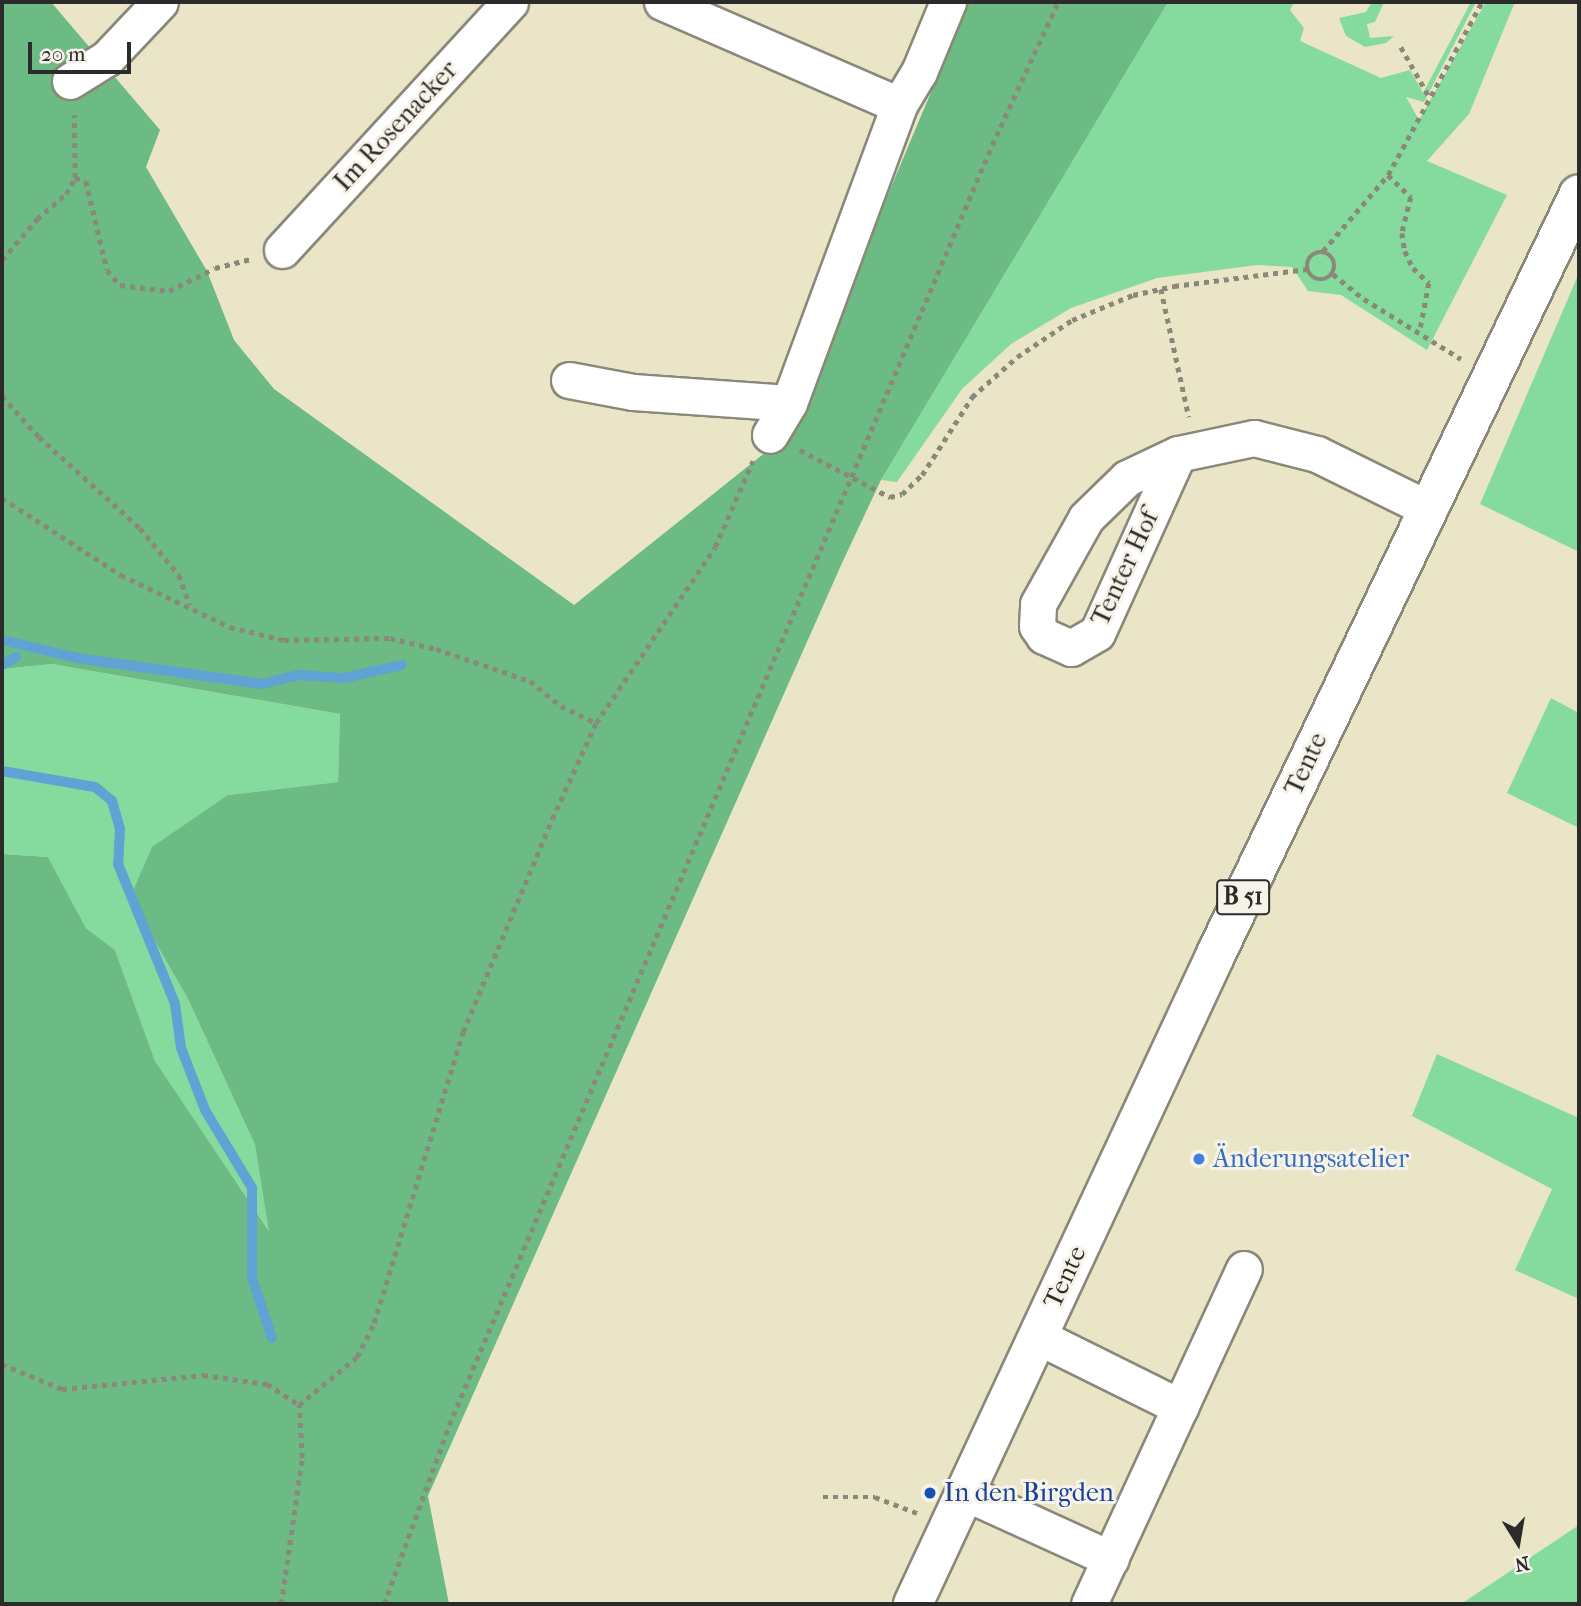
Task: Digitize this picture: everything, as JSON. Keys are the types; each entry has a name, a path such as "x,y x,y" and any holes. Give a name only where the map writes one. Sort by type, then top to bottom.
{"main road":[{"name":"Tente","path":"913,1604 1037,1336 1579,194"}],"street":[{"path":"71,81 107,58 160,2"},
{"name":"Im Rosenacker","path":"282,250 510,2"},
{"path":"662,2 899,105"},
{"path":"771,435 789,403 899,105 919,72 948,2"},
{"path":"569,380 633,392 789,403"},
{"name":"Tenter Hof","path":"1187,451 1097,633 1071,648 1044,636 1037,626 1038,604 1086,518 1127,478 1187,451 1254,438 1305,451 1429,509"},
{"path":"1089,1604 1244,1269"},
{"name":"Tente","path":"1037,1336 1180,1407"},
{"path":"958,1510 1111,1559"}],"path":[{"path":"384,1604 449,1425 853,481 992,145 1058,2"},
{"path":"1307,269 1310,256 1323,251 1388,175 1482,2"},
{"path":"1401,47 1430,99"},
{"path":"2,260 37,219 66,194 75,178 76,128"},
{"path":"1388,175 1411,197 1402,233 1405,251 1413,268 1429,283 1420,331"},
{"path":"75,178 86,181 107,270 120,285 169,291 215,268"},
{"path":"1323,251 1333,257 1333,274"},
{"path":"1307,269 1319,280 1333,274"},
{"path":"299,1405 357,1357 374,1323 463,1032 596,723 694,583 759,448 771,435 853,481 890,497 902,494 922,475 972,397 1017,357 1100,307 1202,280 1281,276 1307,269"},
{"path":"1333,274 1364,299 1455,355"},
{"path":"1161,289 1187,451"},
{"path":"2,396 39,437 140,528 179,575 190,605"},
{"path":"2,498 121,575 190,605 230,627 284,640 390,638 436,649 530,681 561,706 596,723"},
{"path":"2,1364 62,1389 203,1375 267,1384 299,1405"},
{"path":"281,1604 302,1458 299,1405"},
{"path":"823,1497 875,1497 958,1510"}],"green space":[{"path":"2,2 51,2 160,130 146,167 207,271 234,340 274,389 574,605 766,452 806,389 969,2 1168,2 881,480 842,563 428,1496 449,1604 2,1604 2,854 48,857 86,928 115,950 155,1061 269,1231 255,1145 188,999 130,898 152,847 228,795 338,782 340,714 52,664 2,669"},
{"path":"1168,2 1294,2 1290,10 1304,28 1300,41 1381,78 1410,70 1423,93 1471,2 1476,2 1424,102 1406,97 1419,120 1486,2 1515,2 1469,114 1427,161 1507,195 1427,350 1341,295 1308,291 1292,267 1257,265 1157,278 1071,308 1011,344 962,389 897,482 881,480"},
{"path":"1372,2 1384,2 1375,22 1367,24 1370,38 1394,36 1386,43 1365,47 1346,36 1339,18 1366,12"},
{"path":"1579,273 1579,552 1480,504"},
{"path":"52,664 340,714 338,782 228,795 130,898 188,999 255,1145 270,1232 155,1061 115,950 86,928 48,857 2,854 2,669"},
{"path":"1551,698 1579,713 1579,828 1507,793"},
{"path":"1437,1054 1579,1118 1579,1299 1515,1270 1552,1189 1412,1116"},
{"path":"1579,1525 1579,1604 1461,1604"}],"waterway":[{"path":"2,640 77,658 262,684 298,675 344,678 402,665"},
{"path":"2,665 16,657"},
{"path":"2,771 95,787 112,801 120,829 118,864 175,1004 181,1048 205,1110 252,1188 252,1278 272,1338"}],"place":[{"name":"Änderungsatelier","path":"1199,1159"},
{"name":"In den Birgden","path":"930,1493"}]}
